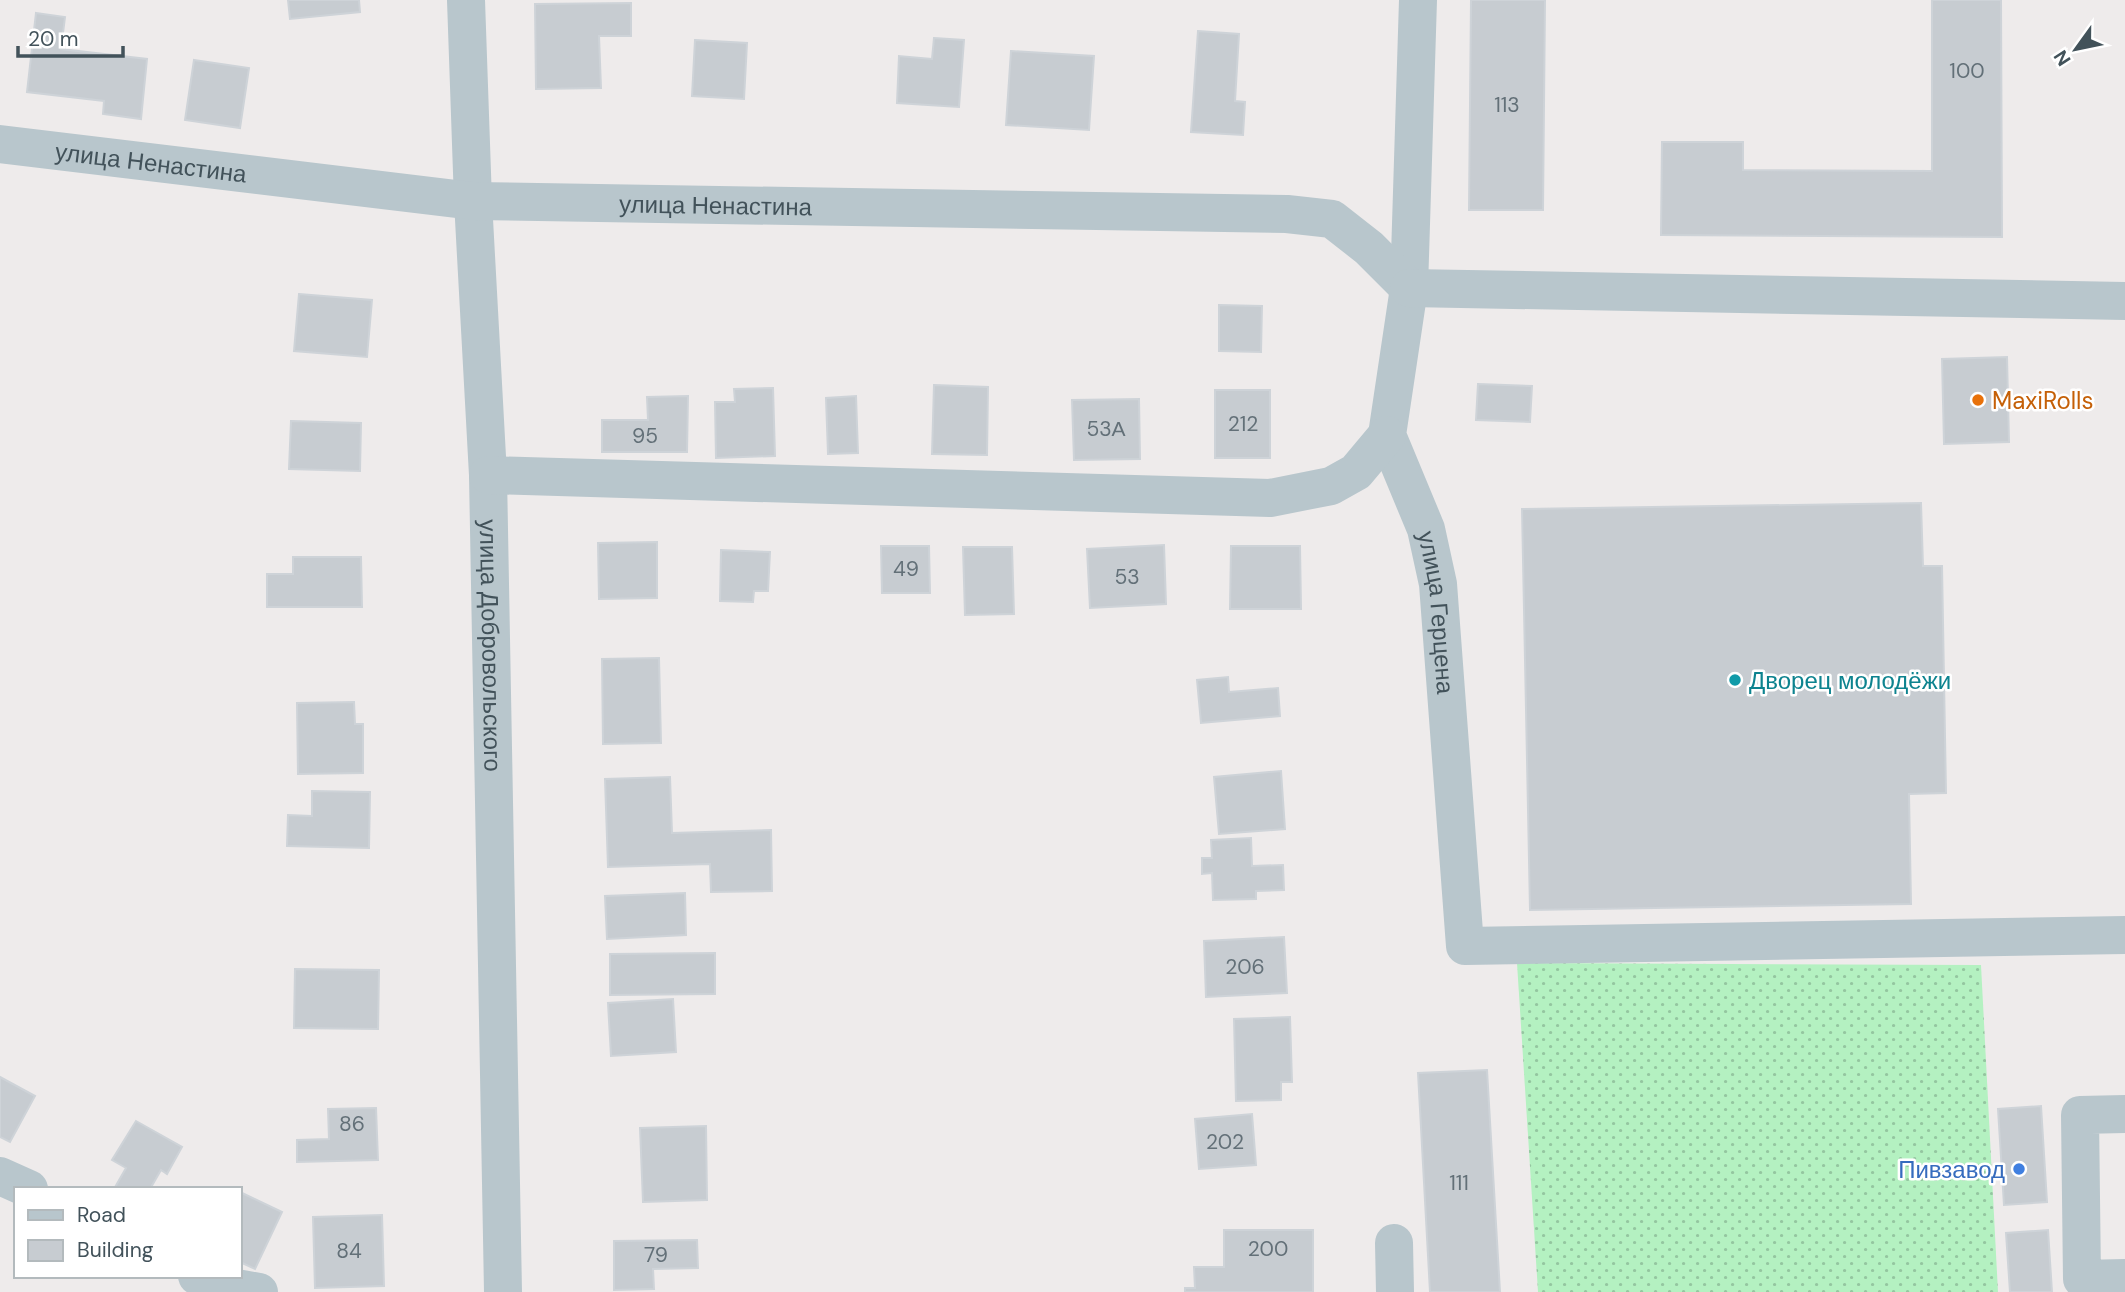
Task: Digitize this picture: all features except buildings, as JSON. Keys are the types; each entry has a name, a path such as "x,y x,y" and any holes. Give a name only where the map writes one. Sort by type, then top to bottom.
{"street":[{"name":"улица Добровольского","path":"466,0 473,201 488,475 503,1292"},
{"path":"488,475 1270,498 1331,486 1356,472 1387,435 1409,288 1418,0"},
{"name":"улица Ненастина","path":"0,144 473,201 1287,214 1332,219 1369,248 1409,288"},
{"path":"1409,288 2125,302"},
{"name":"улица Герцена","path":"1387,435 1426,529 1438,584 1465,946 2125,935"},
{"path":"2125,1114 2080,1115 2082,1279 2125,1278"},
{"path":"0,1175 25,1187"},
{"path":"1394,1243 1395,1292"},
{"path":"200,1278 208,1283 259,1292"}],"green space":[{"path":"1517,963 1981,965 1998,1292 1538,1292"}],"place":[{"name":"MaxiRolls","path":"1978,400"},
{"name":"Дворец молодёжи","path":"1735,680"},
{"name":"Пивзавод","path":"2019,1169"}]}
